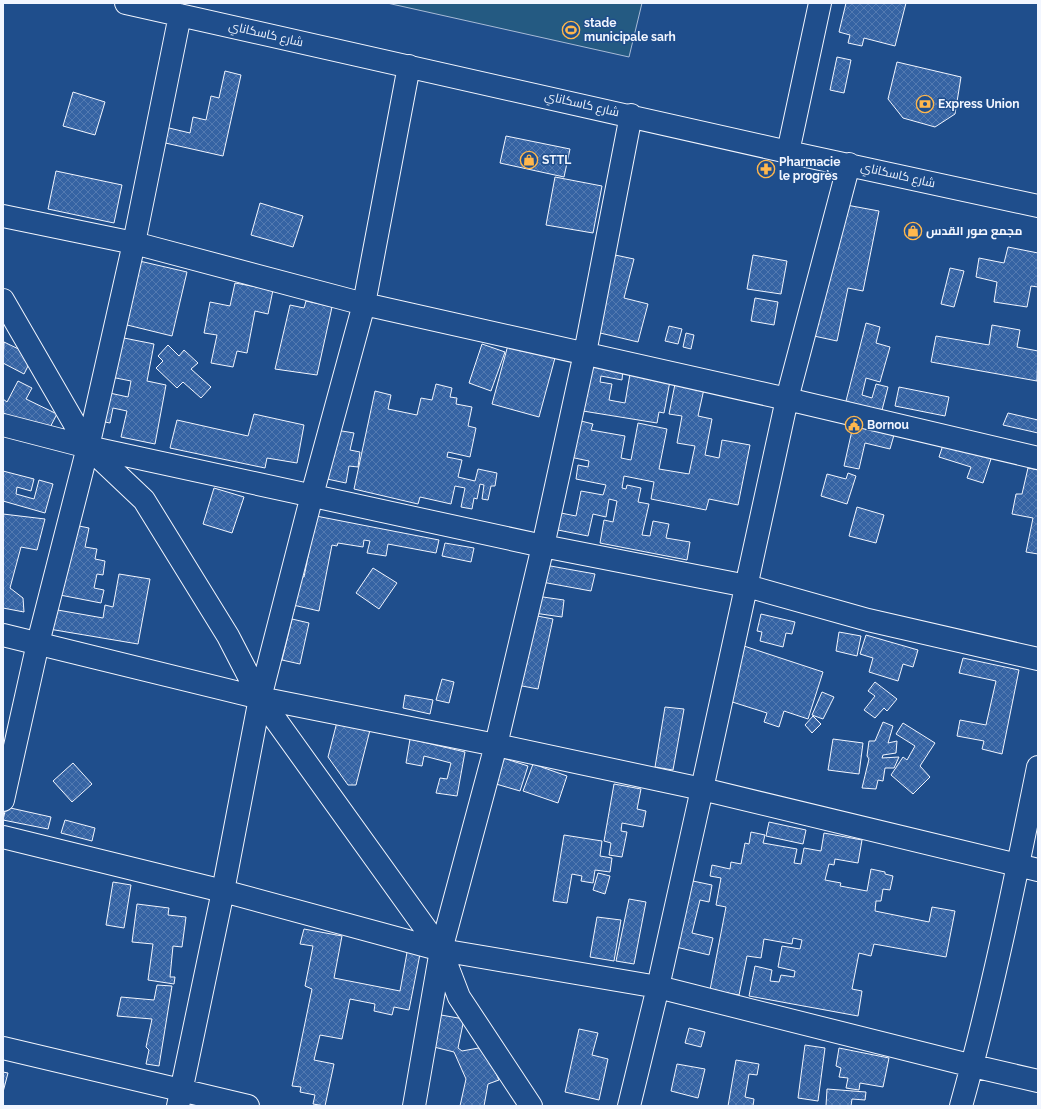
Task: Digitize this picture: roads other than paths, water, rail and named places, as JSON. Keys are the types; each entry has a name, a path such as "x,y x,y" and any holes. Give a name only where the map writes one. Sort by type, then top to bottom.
{"street":[{"name":"شارع كاسكاناي","path":"126,3 631,115 788,152 1038,206"},
{"path":"788,152 820,3"},
{"path":"3,800 38,643 88,447 134,243 180,15"},
{"path":"179,1099 223,891 260,698 312,495 364,304 409,66"},
{"path":"414,1106 441,950 496,745 543,546 585,353 631,115"},
{"path":"629,1106 658,986 788,399 849,164"},
{"path":"3,216 134,243 364,304 788,399 1038,458"},
{"path":"3,300 88,447 144,500 228,636 260,698 441,950 459,997 530,1106"},
{"path":"3,425 88,447 543,546 746,586 868,620 1038,659"},
{"path":"3,635 260,698 496,745 702,789 1028,868"},
{"path":"962,1106 1028,868 1038,767"},
{"path":"3,837 223,891 441,950 658,986 972,1066 1038,1081"},
{"path":"3,1048 179,1099 248,1106"}],"place":[{"name":"stade municipale sarh","path":"571,30"},
{"name":"Express Union","path":"925,104"},
{"name":"STTL","path":"529,160"},
{"name":"Pharmacie le progrès","path":"766,169"},
{"name":"مجمع صور القدس","path":"913,231"},
{"name":"Bornou","path":"854,425"}]}
